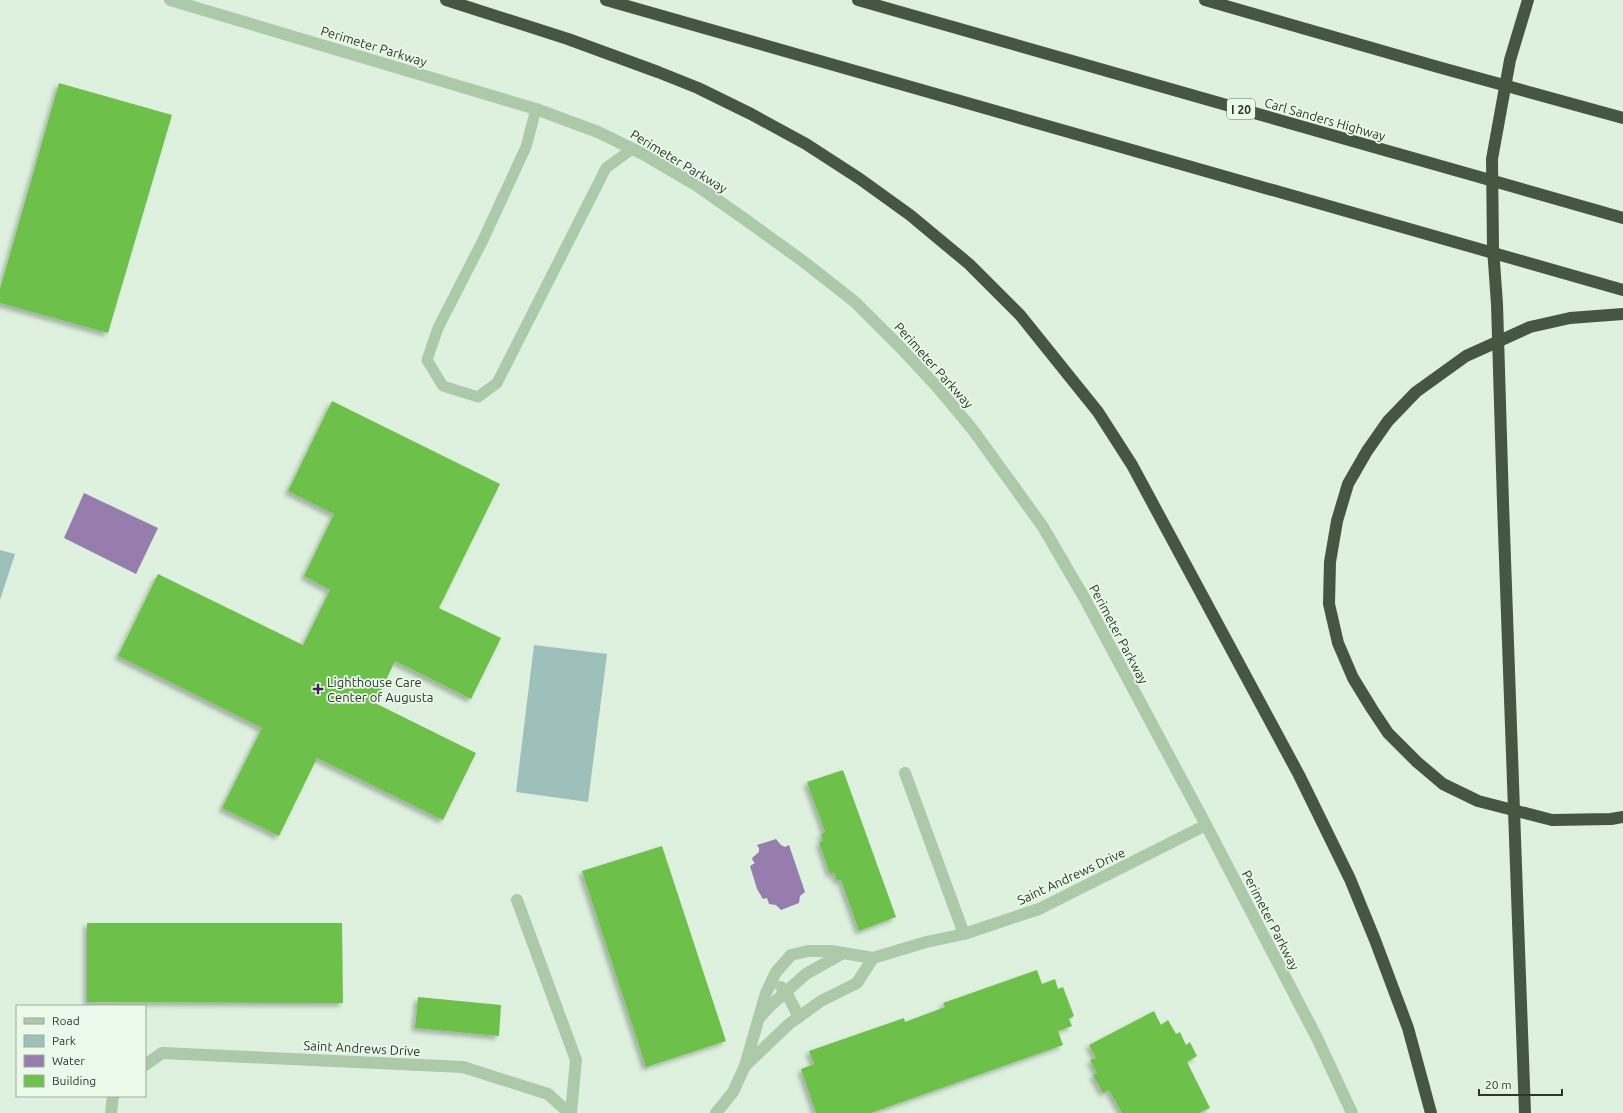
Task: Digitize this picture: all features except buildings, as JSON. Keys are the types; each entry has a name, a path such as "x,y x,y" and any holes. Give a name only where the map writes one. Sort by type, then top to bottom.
{"highway":[{"path":"446,0 568,39 658,72 698,88 806,144 854,175 910,216 969,264 1020,315 1098,412 1132,465 1299,775 1350,879 1375,940 1408,1028 1431,1113"},
{"path":"606,0 1623,290"},
{"name":"Carl Sanders Highway","path":"858,0 1623,218"},
{"path":"1205,0 1623,118"},
{"path":"1525,1113 1497,304 1493,248 1492,159 1510,60 1528,0"},
{"path":"1623,314 1570,318 1530,327 1466,356 1416,392 1388,421 1367,450 1348,484 1337,520 1330,562 1329,604 1338,643 1353,678 1372,710 1388,733 1417,762 1443,784 1478,801 1552,820 1611,819 1623,817"}],"street":[{"name":"Perimeter Parkway","path":"170,0 536,109 598,132 632,149 696,185 804,262 855,302 938,388 973,430 1043,527 1085,599 1206,825 1317,1038 1352,1113"},
{"path":"905,773 964,934"},
{"name":"Saint Andrews Drive","path":"716,1113 733,1092 745,1066 766,994 776,972 791,955 808,950 831,951 873,958 926,942 964,934 1039,909 1206,825"},
{"path":"517,900 576,1060 570,1113"},
{"name":"Saint Andrews Drive","path":"759,1018 806,974 843,953"},
{"name":"Saint Andrews Drive","path":"745,1066 789,1024 821,1001 857,984 873,958"},
{"path":"773,979 786,992 799,1017"},
{"name":"Saint Andrews Drive","path":"146,1064 162,1053 463,1067 548,1094 570,1113"},
{"path":"111,1113 113,1097"}],"lane":[{"path":"536,109 526,147 483,240 438,328 427,360 443,386 478,397 497,383 606,168 632,149"}],"green space":[{"path":"0,550 15,554 0,600"},
{"path":"534,645 607,654 588,802 516,792"}],"water":[{"path":"84,493 158,528 136,574 64,538"},
{"path":"776,839 785,847 789,845 805,892 800,896 799,903 781,910 776,905 769,904 767,898 763,899 757,889 750,866 755,863 752,858 759,852 757,845"}],"place":[{"name":"Lighthouse Care Center of Augusta","path":"318,689"}]}
